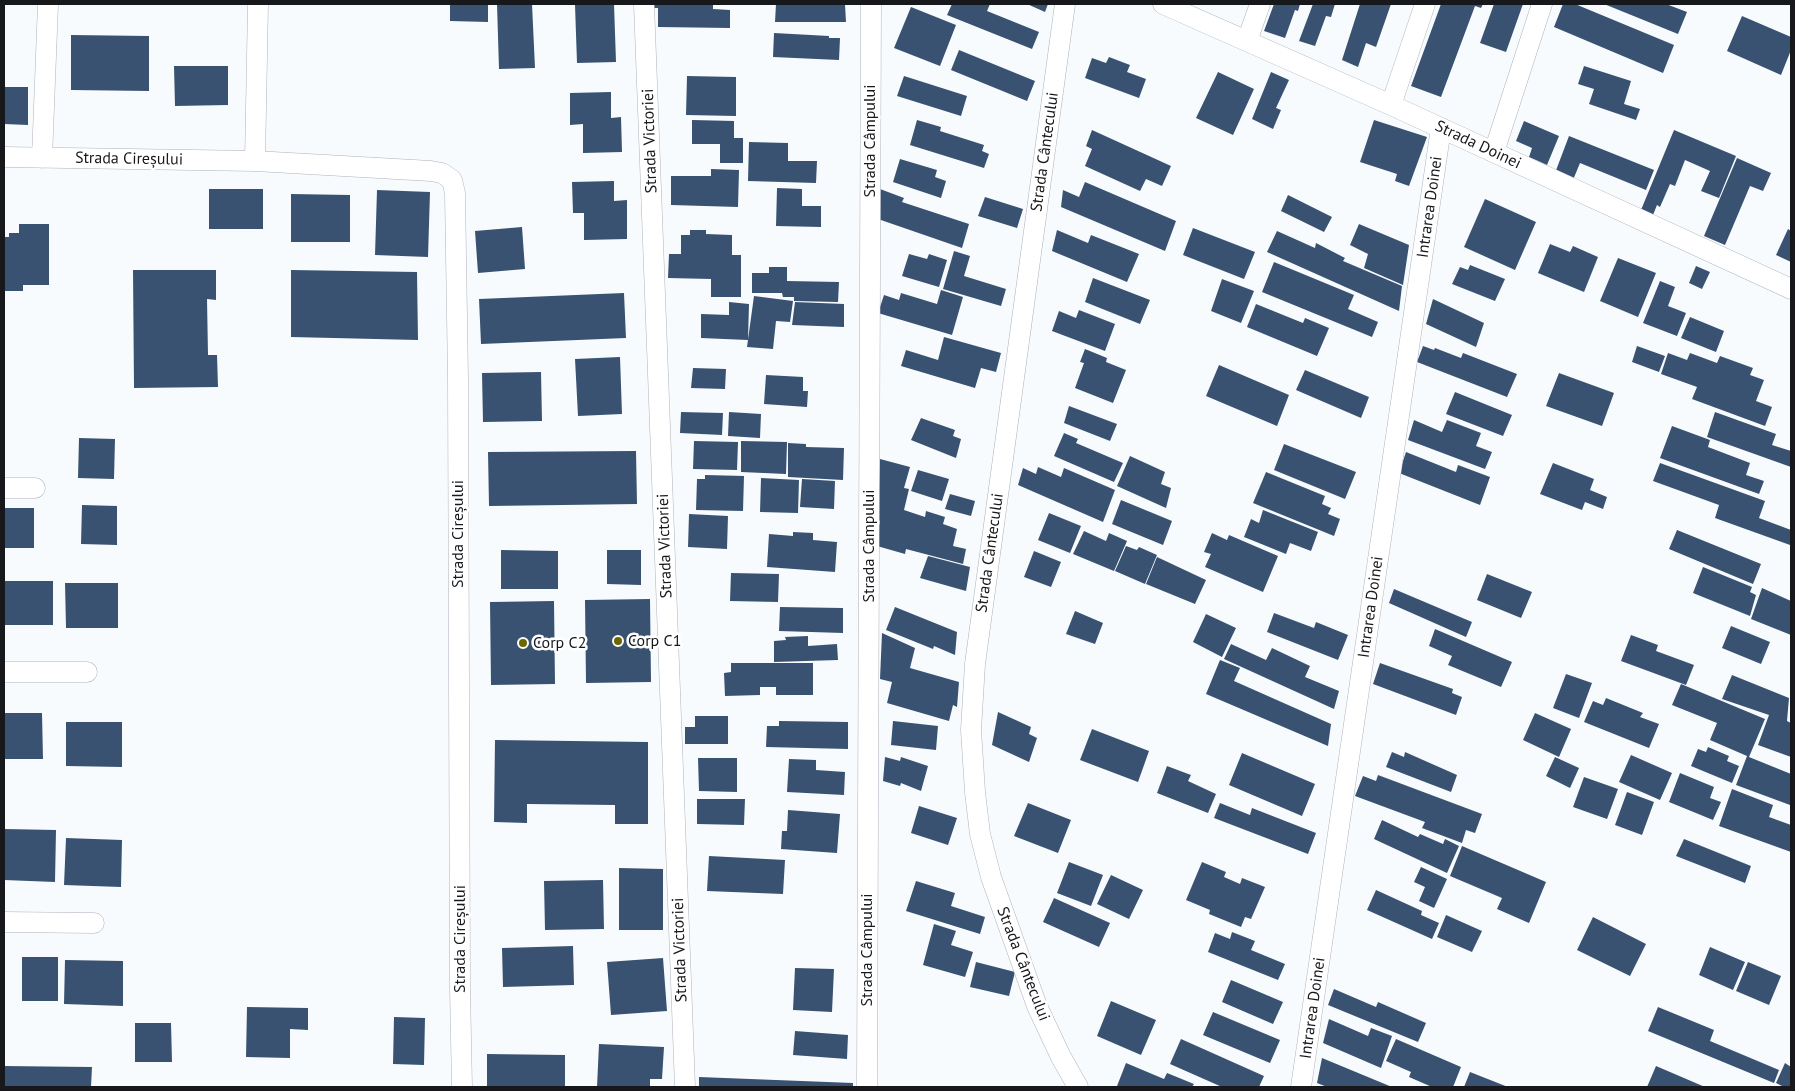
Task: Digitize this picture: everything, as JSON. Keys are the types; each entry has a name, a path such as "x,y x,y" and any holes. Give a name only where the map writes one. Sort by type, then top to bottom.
{"street":[{"path":"42,158 48,4"},
{"path":"255,161 258,4"},
{"name":"Strada Victoriei","path":"644,4 685,1087"},
{"name":"Strada Câmpului","path":"867,1087 871,4"},
{"name":"Strada Cântecului","path":"1065,4 976,654 971,730 974,792 980,834 991,877 1037,1006 1061,1058 1078,1087"},
{"name":"Strada Doinei","path":"1163,4 1391,104 1791,289"},
{"path":"1247,41 1260,4"},
{"path":"1391,104 1426,4"},
{"path":"1494,152 1542,4"},
{"name":"Intrarea Doinei","path":"1301,1087 1441,128"},
{"name":"Strada Cireșului","path":"4,157 255,161 431,171 442,174 452,180 455,193 458,378 462,1087"},
{"path":"4,488 35,488"},
{"path":"4,672 87,672"},
{"path":"4,922 94,923"}],"building":[{"path":"450,4 488,4 488,22 450,21"},
{"path":"497,4 532,4 535,68 499,69"},
{"path":"614,4 616,62 577,63 575,5"},
{"path":"652,4 713,4 713,9 730,10 730,28 658,27 658,8 652,8"},
{"path":"776,4 845,4 846,22 775,22"},
{"path":"952,4 990,4 987,11 1039,32 1032,49 947,15"},
{"path":"1027,4 1048,4 1045,12"},
{"path":"1274,4 1300,4 1298,11 1295,10 1285,38 1264,31"},
{"path":"1313,4 1335,4 1331,17 1326,16 1315,46 1299,41"},
{"path":"1360,4 1391,4 1376,47 1366,43 1358,67 1342,60"},
{"path":"1441,4 1483,4 1481,8 1475,6 1441,97 1411,86"},
{"path":"1494,4 1523,4 1506,52 1480,43"},
{"path":"1563,4 1575,4 1674,45 1663,73 1554,27"},
{"path":"1604,4 1666,4 1687,12 1678,34"},
{"path":"911,7 956,25 940,66 894,48"},
{"path":"1742,16 1791,37 1791,50 1781,75 1727,51"},
{"path":"774,33 840,38 839,60 773,57"},
{"path":"71,35 149,36 149,91 71,90"},
{"path":"959,50 1035,81 1027,101 951,70"},
{"path":"1109,57 1130,65 1127,72 1146,79 1139,98 1085,78 1092,58 1106,63"},
{"path":"174,66 228,66 228,105 175,106"},
{"path":"1584,66 1631,81 1624,104 1640,109 1636,120 1589,104 1594,89 1578,84"},
{"path":"1218,72 1254,89 1233,135 1196,118"},
{"path":"1271,72 1289,80 1276,108 1281,110 1273,129 1252,119"},
{"path":"687,76 736,77 736,116 686,115"},
{"path":"904,76 967,96 961,116 897,96"},
{"path":"4,87 28,87 28,125 4,124"},
{"path":"611,92 611,118 621,117 622,152 583,153 583,124 570,125 570,93"},
{"path":"692,120 734,121 734,138 743,138 743,163 720,163 720,144 692,144"},
{"path":"917,120 941,127 940,131 984,145 982,151 989,154 984,168 910,145"},
{"path":"1374,120 1427,137 1409,186 1395,181 1397,174 1360,162"},
{"path":"1524,121 1559,136 1547,165 1529,157 1532,148 1516,141"},
{"path":"1092,130 1171,166 1162,186 1146,179 1140,191 1085,166 1092,149 1086,146"},
{"path":"1674,130 1736,156 1719,198 1701,191 1710,171 1685,160 1675,186 1670,184 1660,207 1657,205 1653,215 1641,210"},
{"path":"1569,136 1654,170 1646,190 1580,163 1573,180 1555,173"},
{"path":"749,142 788,143 788,161 817,161 816,183 748,181"},
{"path":"1737,158 1771,173 1763,191 1750,186 1725,245 1704,236"},
{"path":"900,159 937,170 935,177 946,181 941,198 893,182"},
{"path":"711,169 739,170 738,207 671,205 671,176 711,176"},
{"path":"614,181 614,201 627,200 627,239 584,240 584,213 573,213 572,182"},
{"path":"1085,182 1176,221 1165,251 1061,207 1063,190 1079,197"},
{"path":"777,188 802,189 802,206 821,206 821,227 776,226"},
{"path":"209,189 263,189 263,229 209,229"},
{"path":"880,189 904,198 902,202 969,224 962,248 878,219"},
{"path":"377,190 430,192 428,257 375,255"},
{"path":"291,194 350,195 350,242 291,242"},
{"path":"1288,195 1332,217 1324,232 1281,211"},
{"path":"985,197 1023,209 1017,228 978,216"},
{"path":"1485,199 1536,222 1515,270 1464,247"},
{"path":"19,224 49,224 49,285 23,285 23,291 4,291 4,237 9,237 9,233 19,233"},
{"path":"1359,224 1409,245 1403,285 1364,268 1368,254 1350,245"},
{"path":"522,227 525,269 478,273 475,231"},
{"path":"1193,228 1255,252 1244,279 1183,255"},
{"path":"1788,229 1791,231 1791,262 1776,255"},
{"path":"690,230 706,230 706,234 732,235 732,255 741,255 741,297 711,297 711,279 668,278 669,254 681,254 681,235 690,235"},
{"path":"1057,230 1088,243 1091,235 1139,254 1127,282 1052,251"},
{"path":"1277,231 1315,248 1316,243 1345,258 1343,261 1402,286 1399,311 1267,252"},
{"path":"1550,244 1570,252 1573,246 1598,257 1584,292 1538,273"},
{"path":"954,251 970,256 964,276 1006,289 1001,306 943,289"},
{"path":"909,254 927,259 929,254 947,260 939,287 902,276"},
{"path":"1618,258 1656,273 1638,317 1600,301"},
{"path":"1274,262 1354,295 1348,309 1378,322 1372,337 1262,292"},
{"path":"1470,265 1505,279 1495,301 1452,284 1460,267 1468,270"},
{"path":"1696,266 1710,272 1702,289 1689,283"},
{"path":"769,267 787,267 787,281 839,282 838,302 794,301 794,297 783,297 782,293 752,293 752,273 769,273"},
{"path":"133,270 216,270 216,300 207,299 208,355 217,355 218,387 134,388"},
{"path":"291,270 417,272 418,340 291,337"},
{"path":"1093,278 1150,300 1140,324 1085,302"},
{"path":"1222,279 1254,291 1241,323 1211,311"},
{"path":"1660,281 1675,287 1668,306 1686,313 1677,336 1643,323"},
{"path":"941,290 963,297 952,335 878,313 884,295 899,300 901,293 937,304"},
{"path":"624,293 626,338 481,344 479,299"},
{"path":"754,296 793,301 790,322 776,321 773,349 747,347"},
{"path":"1433,299 1484,323 1476,347 1426,324"},
{"path":"729,302 749,304 748,340 701,338 701,314 729,315"},
{"path":"795,302 844,304 844,327 792,325"},
{"path":"1256,304 1303,323 1305,318 1329,328 1317,356 1247,327"},
{"path":"1079,310 1115,324 1105,351 1052,331 1059,311 1076,318"},
{"path":"1690,317 1724,331 1716,352 1681,338"},
{"path":"944,337 1001,353 996,372 981,368 975,388 901,366 906,350 938,360"},
{"path":"1423,346 1434,350 1435,348 1461,358 1463,353 1517,374 1507,397 1417,362"},
{"path":"1637,346 1665,356 1659,372 1632,362"},
{"path":"1085,349 1107,358 1106,362 1126,370 1113,403 1075,388 1084,363 1080,362"},
{"path":"1668,353 1687,360 1690,353 1717,363 1720,356 1753,368 1750,375 1764,380 1756,401 1772,407 1765,426 1692,399 1697,387 1661,374"},
{"path":"620,357 622,414 578,416 575,359"},
{"path":"1219,365 1289,395 1277,426 1206,396"},
{"path":"693,368 726,369 725,389 691,388"},
{"path":"1305,370 1369,397 1361,418 1296,390"},
{"path":"541,372 542,421 483,422 482,373"},
{"path":"1559,373 1614,393 1602,426 1546,406"},
{"path":"766,375 803,377 803,391 808,391 807,407 764,404"},
{"path":"1455,392 1512,415 1503,436 1446,414"},
{"path":"1069,406 1117,424 1110,441 1064,423"},
{"path":"681,412 723,413 722,435 680,433"},
{"path":"729,412 761,414 760,438 728,436"},
{"path":"1715,412 1776,434 1772,445 1791,451 1791,467 1707,437"},
{"path":"921,418 955,430 953,436 961,439 956,458 911,440"},
{"path":"1414,420 1442,432 1447,420 1481,433 1476,446 1492,452 1485,469 1408,440"},
{"path":"1672,426 1710,440 1708,447 1750,463 1746,475 1764,481 1759,494 1660,458"},
{"path":"1064,433 1078,439 1076,443 1123,463 1114,482 1054,456"},
{"path":"79,438 115,439 114,479 78,478"},
{"path":"694,441 738,442 737,470 693,469"},
{"path":"741,441 787,442 786,474 741,472"},
{"path":"788,443 806,444 806,447 844,448 843,480 788,477"},
{"path":"1284,444 1356,472 1345,499 1274,470"},
{"path":"636,451 637,504 489,506 488,452"},
{"path":"1406,452 1456,472 1458,465 1490,477 1480,505 1399,473"},
{"path":"1130,456 1165,472 1161,484 1171,488 1166,508 1117,486"},
{"path":"880,459 910,467 904,488 909,489 904,510 925,517 926,511 945,517 943,524 957,529 953,546 966,549 963,564 906,549 905,554 877,546"},
{"path":"1553,463 1594,479 1590,490 1607,497 1603,509 1585,502 1582,510 1540,494"},
{"path":"1660,463 1765,501 1759,518 1791,530 1790,545 1715,518 1719,505 1653,481"},
{"path":"1038,467 1061,477 1064,468 1115,490 1103,522 1018,485 1023,468 1036,474"},
{"path":"918,470 949,479 942,501 911,491"},
{"path":"1266,472 1325,496 1322,504 1331,508 1328,514 1340,519 1334,536 1253,503"},
{"path":"705,475 744,476 743,511 696,510 697,479 705,479"},
{"path":"761,478 799,480 798,513 760,512"},
{"path":"802,479 835,481 834,509 800,507"},
{"path":"950,494 975,501 971,516 945,509"},
{"path":"1121,500 1172,521 1163,545 1112,524"},
{"path":"82,505 117,506 117,545 81,544"},
{"path":"4,508 34,508 34,548 4,548"},
{"path":"1263,510 1318,532 1311,551 1290,543 1286,554 1244,537 1251,519 1259,523"},
{"path":"1049,513 1081,526 1070,553 1038,540"},
{"path":"689,514 728,516 727,549 688,547"},
{"path":"1677,530 1761,564 1753,584 1669,549"},
{"path":"1084,531 1106,541 1109,533 1127,541 1114,571 1073,554"},
{"path":"793,532 813,533 813,540 837,542 835,572 767,567 769,534 793,536"},
{"path":"1212,533 1227,540 1229,535 1278,556 1263,592 1205,567 1211,554 1204,552"},
{"path":"1126,546 1137,550 1139,547 1157,555 1145,584 1115,571"},
{"path":"501,550 558,551 558,589 501,589"},
{"path":"607,550 641,550 641,585 607,584"},
{"path":"1034,551 1061,562 1051,587 1024,577"},
{"path":"928,556 970,567 966,591 920,578"},
{"path":"1157,557 1206,580 1195,604 1146,584"},
{"path":"1703,567 1752,587 1750,592 1756,595 1750,616 1693,593"},
{"path":"731,573 779,574 778,602 730,601"},
{"path":"1487,574 1532,592 1521,618 1477,600"},
{"path":"4,581 53,581 53,625 4,625"},
{"path":"65,583 118,583 118,628 66,628"},
{"path":"1762,588 1791,601 1791,635 1751,619"},
{"path":"1394,589 1472,622 1466,637 1389,603"},
{"name":"Corp C1","path":"650,599 651,682 586,683 585,600"},
{"name":"Corp C2","path":"554,601 555,684 491,685 490,602"},
{"path":"780,607 843,608 843,633 779,631"},
{"path":"895,607 957,632 955,655 934,646 933,649 886,630"},
{"path":"1075,611 1103,623 1095,644 1066,634"},
{"path":"1274,613 1314,628 1316,622 1348,635 1338,660 1267,632"},
{"path":"1206,614 1236,628 1222,657 1193,642"},
{"path":"1731,626 1770,642 1761,664 1722,648"},
{"path":"1435,629 1512,662 1501,687 1448,665 1452,656 1429,646"},
{"path":"882,633 915,648 910,668 959,682 957,707 953,705 949,721 887,703 892,682 880,679"},
{"path":"1631,635 1658,645 1656,651 1694,665 1686,685 1621,661"},
{"path":"808,636 808,646 837,644 838,660 774,662 774,641 786,640 785,637"},
{"path":"1231,644 1266,660 1272,648 1310,666 1305,677 1339,691 1334,709 1224,659"},
{"path":"1220,660 1240,668 1234,681 1331,724 1328,746 1206,694"},
{"path":"731,663 813,663 813,695 776,695 776,687 760,687 760,695 725,696 724,673 731,672"},
{"path":"1380,663 1453,689 1452,693 1462,697 1456,715 1373,684"},
{"path":"1566,674 1592,683 1579,718 1553,708"},
{"path":"1732,675 1789,698 1787,721 1791,723 1791,757 1758,745 1769,715 1722,699"},
{"path":"1681,684 1765,719 1749,757 1791,774 1790,805 1736,785 1747,756 1710,740 1717,723 1672,705"},
{"path":"1606,698 1643,713 1640,717 1659,724 1649,748 1584,722 1593,701 1603,705"},
{"path":"998,712 1031,727 1029,734 1037,738 1029,762 992,745"},
{"path":"4,713 42,713 43,759 4,759"},
{"path":"1535,713 1571,729 1559,757 1523,740"},
{"path":"695,716 728,716 728,744 685,744 685,727 695,727"},
{"path":"779,721 848,722 848,749 766,747 767,726 779,726"},
{"path":"893,721 938,726 936,750 891,745"},
{"path":"66,722 122,722 122,767 66,766"},
{"path":"1092,729 1149,751 1138,782 1080,760"},
{"path":"495,740 648,742 648,824 615,824 615,805 527,804 527,823 494,822"},
{"path":"1708,747 1729,756 1727,761 1739,766 1732,783 1691,766 1698,749 1706,752"},
{"path":"1392,752 1404,757 1405,752 1457,775 1451,792 1386,767"},
{"path":"1242,753 1315,784 1302,816 1229,785"},
{"path":"1631,755 1672,773 1660,800 1619,782"},
{"path":"885,757 900,761 901,757 928,766 921,791 901,783 900,786 883,781"},
{"path":"1555,757 1579,768 1570,788 1546,776"},
{"path":"698,758 737,758 737,792 699,791"},
{"path":"789,759 816,760 816,770 845,772 844,795 787,792"},
{"path":"1167,766 1191,775 1188,781 1216,794 1208,813 1157,793"},
{"path":"1680,773 1714,787 1710,798 1721,802 1713,820 1669,802"},
{"path":"1378,775 1482,814 1475,833 1466,830 1462,843 1422,828 1425,822 1355,796 1363,776 1376,781"},
{"path":"1584,777 1618,789 1607,819 1573,807"},
{"path":"1732,789 1773,805 1769,817 1791,825 1791,852 1719,826"},
{"path":"1627,792 1654,802 1642,835 1615,825"},
{"path":"697,799 745,799 744,825 697,824"},
{"path":"1028,803 1071,820 1058,853 1014,836"},
{"path":"1220,803 1250,815 1252,808 1316,833 1308,854 1214,818"},
{"path":"919,806 957,818 948,845 911,833"},
{"path":"788,810 840,814 837,853 781,849 782,831 787,831"},
{"path":"1382,820 1418,837 1420,834 1443,844 1445,839 1459,846 1447,873 1374,839"},
{"path":"4,829 56,830 55,882 4,880"},
{"path":"66,838 122,840 121,887 64,885"},
{"path":"1684,839 1751,866 1745,883 1676,856"},
{"path":"1462,846 1546,882 1529,923 1497,909 1502,898 1450,876"},
{"path":"709,856 785,860 783,894 707,891"},
{"path":"1069,862 1103,875 1091,906 1057,893"},
{"path":"1202,862 1226,872 1224,877 1240,884 1242,878 1265,887 1251,919 1245,917 1241,927 1209,914 1210,910 1186,900"},
{"path":"1421,867 1447,879 1434,908 1419,901 1425,887 1414,882"},
{"path":"619,868 663,869 663,930 619,930"},
{"path":"1111,875 1143,890 1129,919 1097,904"},
{"path":"603,880 604,929 545,930 544,881"},
{"path":"916,881 955,893 951,906 985,917 980,934 906,911"},
{"path":"1376,890 1422,911 1421,915 1439,923 1432,939 1367,910"},
{"path":"1054,898 1110,923 1099,947 1043,922"},
{"path":"1446,915 1482,931 1472,952 1437,937"},
{"path":"1593,917 1646,944 1630,976 1577,950"},
{"path":"934,924 956,931 951,945 973,952 965,977 923,965"},
{"path":"1232,932 1255,941 1251,950 1285,964 1278,980 1208,952 1215,933 1230,939"},
{"path":"573,946 574,985 503,987 502,948"},
{"path":"1710,947 1745,962 1733,990 1699,975"},
{"path":"22,957 58,957 58,1001 22,1001"},
{"path":"663,958 667,1011 611,1015 607,962"},
{"path":"65,960 123,961 123,1006 64,1004"},
{"path":"976,962 1015,972 1009,996 970,987"},
{"path":"1748,962 1781,976 1769,1005 1736,991"},
{"path":"795,968 834,969 832,1012 793,1010"},
{"path":"1231,980 1283,1002 1273,1024 1222,1002"},
{"path":"1334,989 1376,1007 1378,1002 1426,1023 1418,1042 1328,1005"},
{"path":"1111,1001 1156,1020 1141,1055 1097,1036"},
{"path":"247,1007 308,1008 308,1030 290,1029 290,1058 246,1057"},
{"path":"1658,1007 1714,1030 1710,1041 1779,1070 1774,1083 1648,1031"},
{"path":"1213,1012 1280,1040 1270,1063 1203,1035"},
{"path":"394,1017 425,1018 424,1065 393,1064"},
{"path":"1329,1019 1368,1036 1371,1028 1392,1036 1381,1068 1323,1043"},
{"path":"135,1023 171,1023 172,1062 135,1062"},
{"path":"795,1031 848,1035 847,1059 793,1055"},
{"path":"1181,1039 1264,1076 1259,1087 1222,1087 1170,1064"},
{"path":"1396,1039 1461,1067 1453,1087 1432,1087 1409,1077 1411,1072 1386,1061"},
{"path":"599,1044 664,1047 662,1079 650,1079 650,1087 597,1087"},
{"path":"487,1054 565,1055 565,1087 487,1087"},
{"path":"1322,1058 1392,1087 1327,1087 1317,1083"},
{"path":"1126,1063 1164,1079 1167,1073 1194,1084 1192,1087 1120,1087 1117,1086"},
{"path":"1785,1063 1791,1067 1791,1087 1784,1087 1776,1083"},
{"path":"4,1066 92,1067 91,1087 4,1087"},
{"path":"1656,1066 1705,1087 1647,1087"},
{"path":"1470,1072 1508,1087 1464,1087"},
{"path":"699,1077 853,1083 853,1087 699,1087"}],"place":[{"name":"Corp C1","path":"618,641"},
{"name":"Corp C2","path":"523,643"}]}
